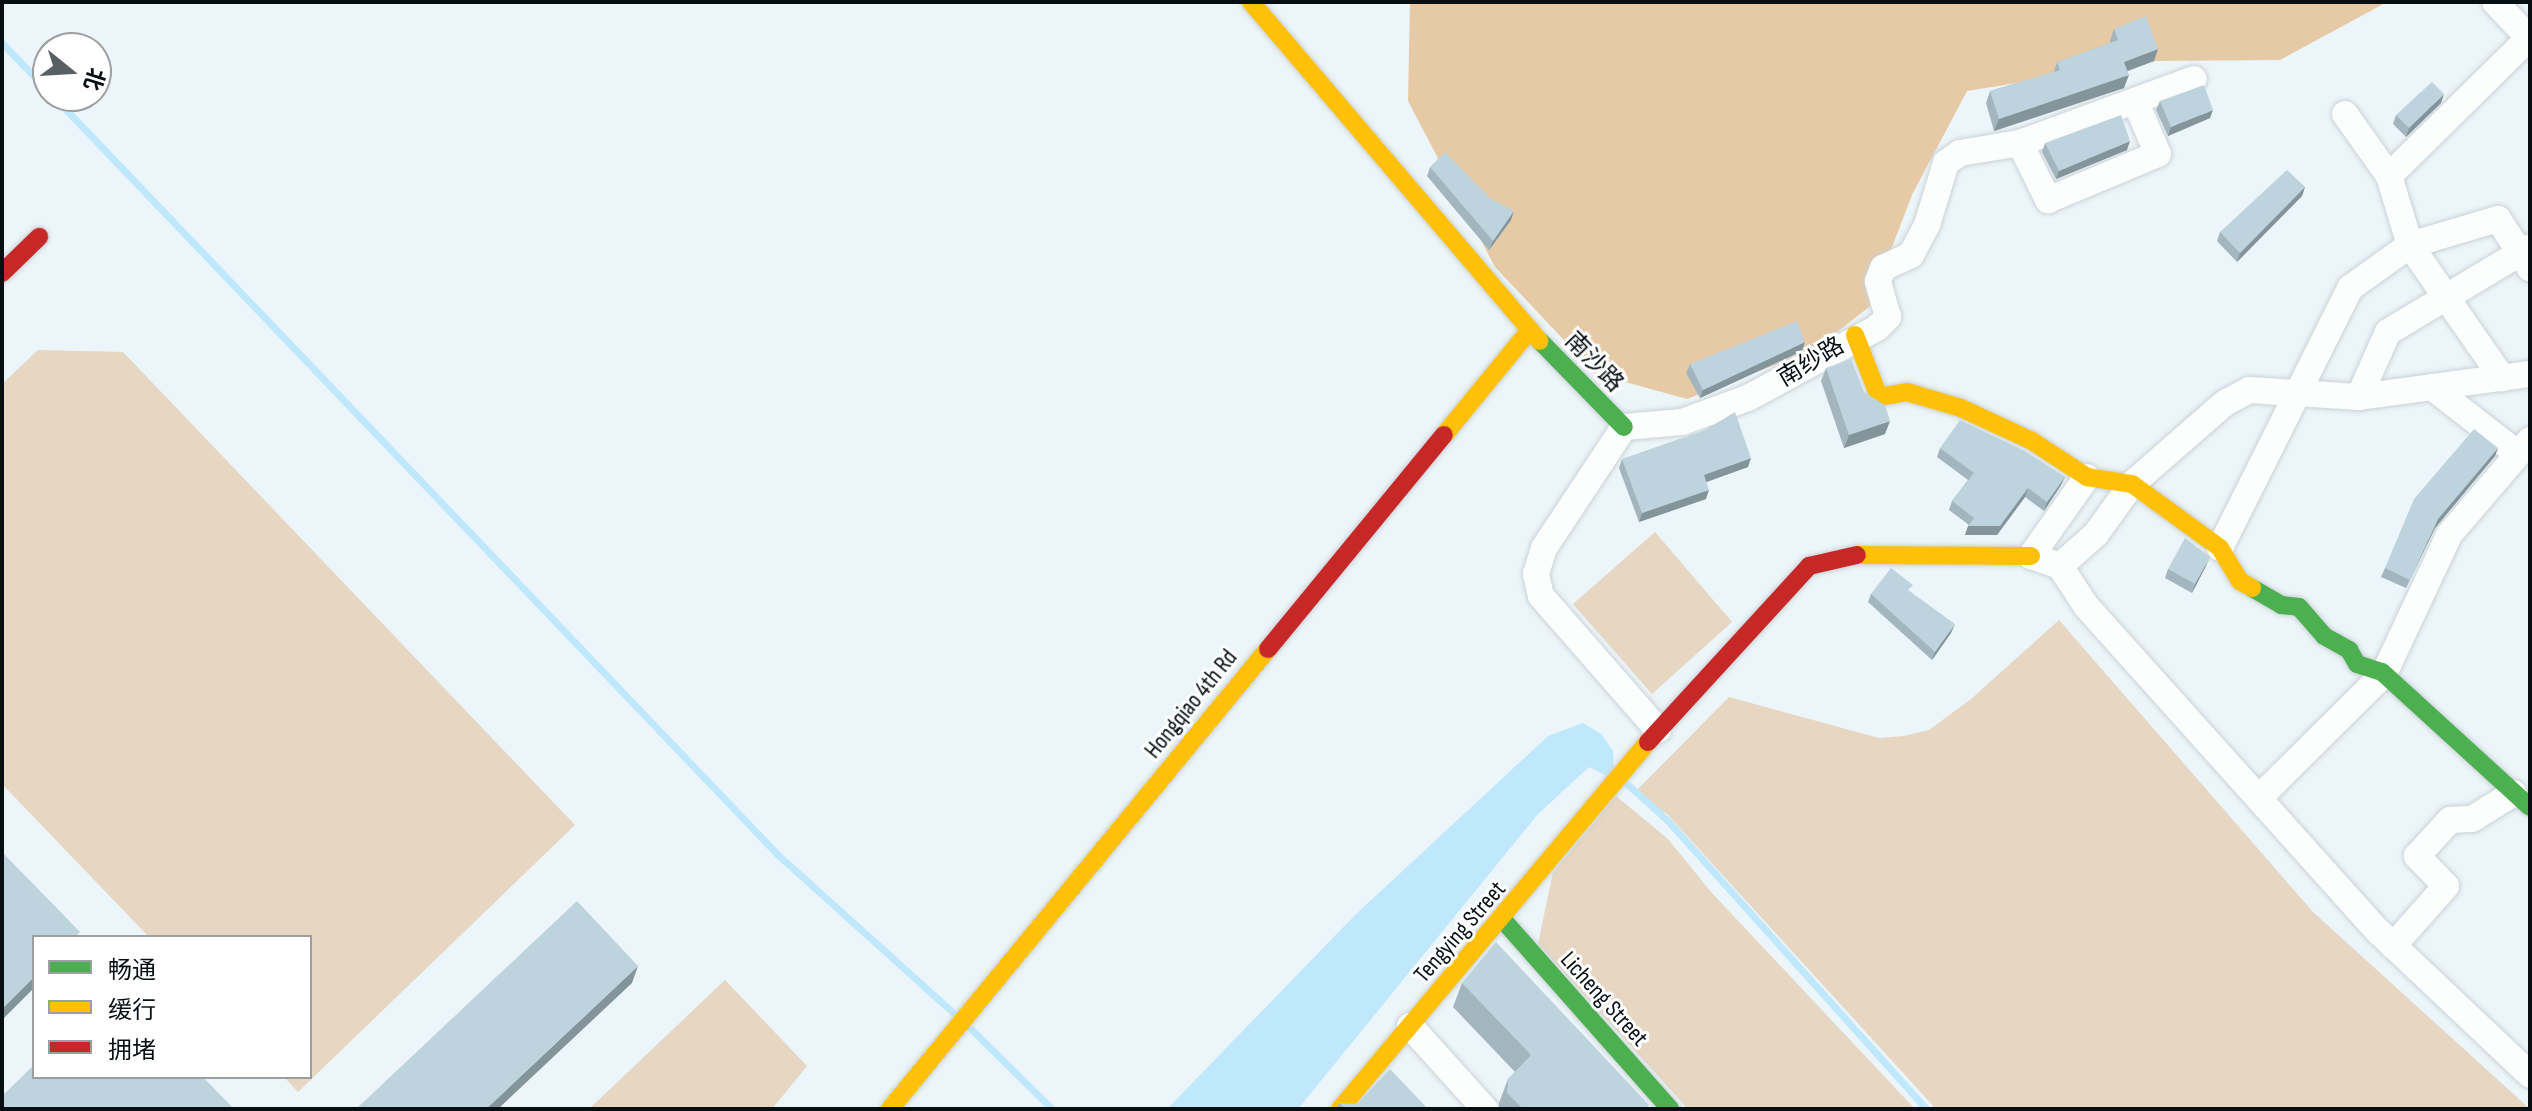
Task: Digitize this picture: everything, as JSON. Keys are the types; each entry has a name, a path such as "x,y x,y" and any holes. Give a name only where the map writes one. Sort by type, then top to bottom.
{"street":[{"name":"南沙路","path":"1251,2 1530,330 1624,427"},
{"path":"2389,176 2529,38 2495,2"},
{"path":"1855,335 1877,328 1888,317 1878,281 1883,268 1911,255 1927,225 1946,163 1960,153 2020,143 2136,103 2194,79"},
{"path":"2020,143 2048,200 2158,154 2136,103"},
{"path":"2345,114 2389,176 2410,245 2502,378"},
{"path":"2220,548 2350,288 2410,245 2498,219 2527,257 2388,332 2359,397"},
{"path":"2,273 39,237"},
{"name":"Hongqiao 4th Rd","path":"890,1109 1530,330"},
{"name":"南纱路","path":"1624,427 1682,422 1748,398 1855,335 1879,397 1907,392 1961,408 2032,441 2087,477 2132,484"},
{"path":"2060,566 2096,534 2132,484 2225,403 2249,390 2359,397 2530,374"},
{"path":"2261,796 2384,674 2449,535 2524,447 2432,387"},
{"path":"1624,427 1544,548 1536,574 1541,596 1658,730"},
{"path":"2087,477 2031,556 2060,566 2105,628 2261,796 2393,946 2529,1073"},
{"path":"2132,484 2220,548 2240,581 2281,605 2299,607 2324,636 2349,650 2357,664 2384,674 2522,800 2472,819 2450,820 2417,856 2446,886 2393,946"},
{"name":"Tengying Street","path":"1340,1109 1503,920 1658,730 1799,575 1820,560 1845,555 2031,556"},
{"name":"Licheng Street","path":"1503,920 1670,1109"},
{"path":"1410,1026 1485,1109"}],"shaded area":[{"path":"1410,2 2387,2 2280,60 2156,61 1967,91 1912,195 1869,307 1814,350 1687,399 1596,374 1495,267 1408,101"},
{"path":"38,350 123,352 575,825 312,1079 312,935 147,935 2,784 2,384"},
{"path":"1655,532 1732,622 1652,694 1573,604"},
{"path":"2059,620 2313,912 2530,1109 1936,1109 1667,814 1634,793 1729,697 1879,738 1904,736 1929,730 1971,699"},
{"path":"1616,796 1668,839 1711,892 1915,1109 1688,1109 1538,944 1553,872"},
{"path":"725,980 807,1066 772,1109 589,1109"},
{"path":"286,1079 311,1079 298,1092"}],"water":[{"path":"1583,723 1601,734 1613,751 1614,767 1607,776 1589,767 1538,814 1298,1109 1167,1109 1355,915 1548,736"}],"building":[{"path":"2146,16 2158,49 2124,62 2129,75 1999,119 1990,91 2060,70 2057,62 2118,40 2114,29"},
{"path":"2432,82 2444,94 2409,128 2396,115"},
{"path":"2204,85 2213,110 2171,127 2160,101"},
{"path":"2121,115 2130,141 2059,171 2045,143"},
{"path":"1445,152 1490,198 1514,211 1493,241 1430,167"},
{"path":"2287,170 2305,187 2240,253 2220,232"},
{"path":"1797,321 1805,342 1703,390 1690,364"},
{"path":"1851,359 1864,392 1885,405 1890,421 1849,435 1826,368"},
{"path":"1735,412 1751,458 1704,475 1709,490 1642,513 1622,459 1705,430"},
{"path":"1960,420 2025,451 2065,477 2047,502 2028,488 2000,526 1968,526 1974,518 1952,501 1974,473 1940,448"},
{"path":"2474,429 2498,448 2438,519 2410,580 2385,568 2414,499"},
{"path":"2185,538 2210,557 2195,584 2168,569"},
{"path":"1891,568 1913,585 1908,590 1955,624 1935,652 1871,594"},
{"path":"2,852 80,932 77,935 32,935 32,979 2,1009"},
{"path":"577,901 638,966 486,1109 356,1109"},
{"path":"1496,942 1649,1105 1645,1109 1523,1109 1507,1093 1508,1079 1531,1055 1462,983"},
{"path":"32,1067 32,1079 205,1079 232,1107 2,1109 2,1096"},
{"path":"1390,1069 1428,1109 1345,1109 1339,1103 1357,1104"}],"waterway":[{"path":"2,43 32,74"},
{"path":"68,112 777,854 956,1015"},
{"path":"1626,783 1667,820 1926,1109"},
{"path":"971,1029 1052,1109"}],"traffic: fast":[{"path":"1540,341 1624,427"},
{"path":"2252,588 2281,605 2299,607 2324,636 2349,650 2357,664 2382,672 2530,807"},
{"path":"1503,920 1670,1109"}],"traffic: slow":[{"path":"1251,2 1540,341"},
{"path":"1444,435 1530,330"},
{"path":"1855,335 1879,397 1907,392 1961,408 2032,441 2087,477 2132,484 2220,548 2240,581 2252,588"},
{"path":"1857,555 2031,556"},
{"path":"890,1109 1268,649"},
{"path":"1340,1109 1648,742"}],"traffic: jam":[{"path":"2,273 39,237"},
{"path":"1268,649 1444,435"},
{"path":"1648,742 1809,566 1857,555"}]}
